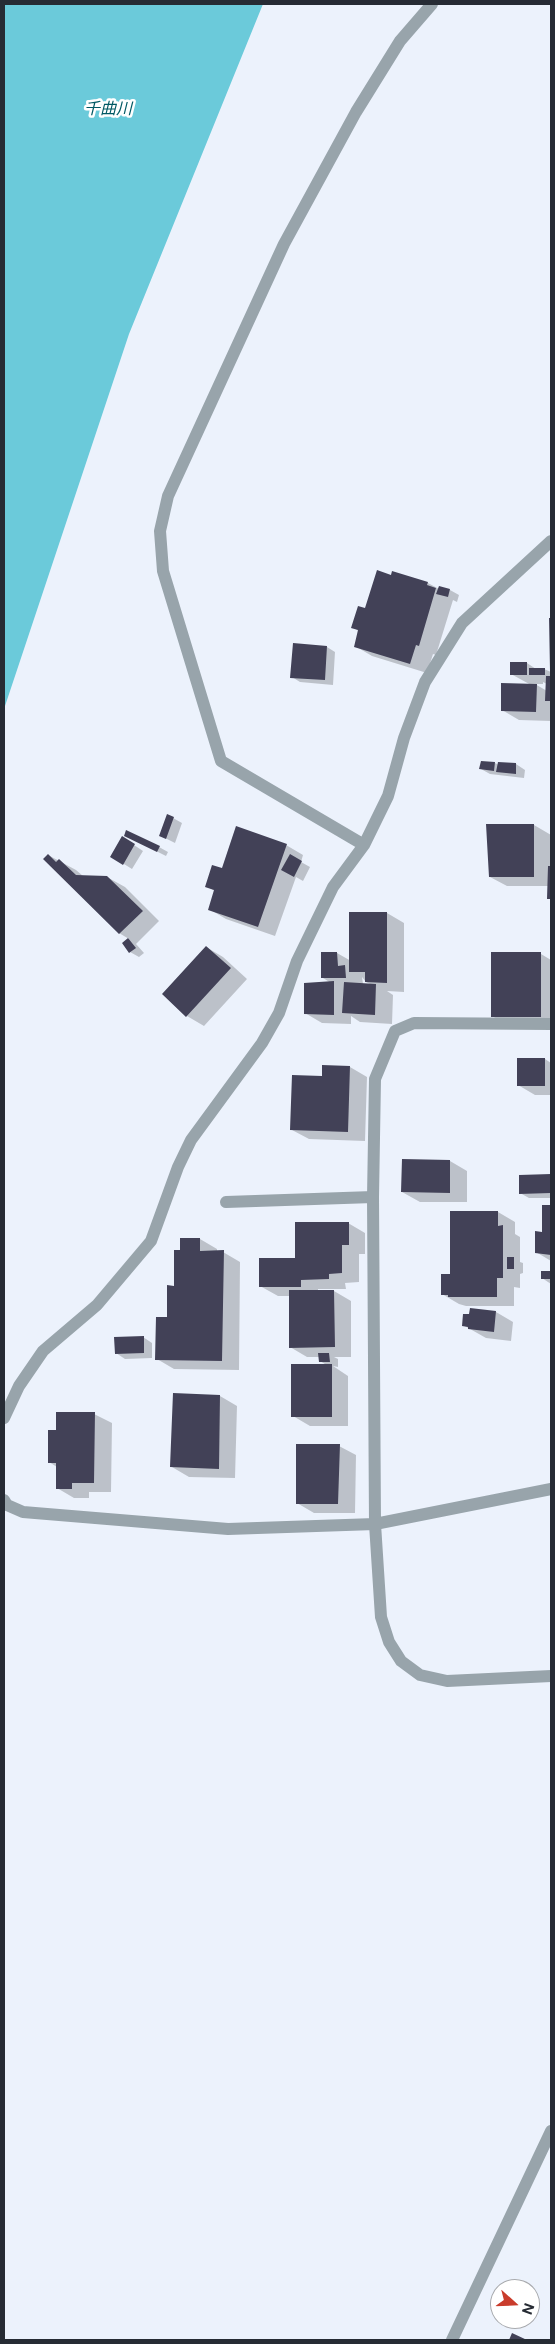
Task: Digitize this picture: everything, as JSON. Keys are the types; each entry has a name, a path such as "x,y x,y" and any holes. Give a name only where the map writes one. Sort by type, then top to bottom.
{"street":[{"path":"364,845 221,761 163,571 160,531 168,496 284,244 360,104 400,41 432,4"},
{"path":"4,1418 20,1386 43,1351 97,1305 150,1242 178,1167 191,1140 262,1044 279,1013 297,961 333,887 364,845 388,796 404,738 425,682 462,623 551,541"},
{"path":"551,1024 414,1023 394,1031 375,1080 373,1197 375,1524 381,1617 389,1642 401,1661 420,1675 447,1681 551,1676"},
{"path":"226,1202 373,1197"},
{"path":"4,1500 7,1505 23,1512 228,1529 375,1524 551,1489"},
{"path":"452,2340 551,2131"}],"water":[{"name":"千曲川","path":"4,4 263,4 129,334 4,709"}],"building":[{"path":"377,570 391,575 392,571 428,582 427,585 436,588 419,646 416,645 410,664 354,647 358,630 351,628 358,606 365,608"},
{"path":"439,586 450,589 448,597 436,594"},
{"path":"549,618 551,618 551,671 550,671"},
{"path":"293,643 327,646 325,680 290,678"},
{"path":"510,662 527,662 527,675 510,675"},
{"path":"529,668 545,668 545,675 529,675"},
{"path":"546,676 551,676 551,701 545,701"},
{"path":"501,683 537,684 536,712 501,711"},
{"path":"481,761 495,762 494,771 479,769"},
{"path":"498,762 516,763 516,774 496,772"},
{"path":"167,814 174,817 166,839 159,836"},
{"path":"486,824 534,824 534,877 489,877"},
{"path":"236,826 287,844 258,927 208,910 214,890 205,887 212,865 222,868"},
{"path":"126,830 160,846 157,852 124,836"},
{"path":"122,836 135,844 123,865 110,857"},
{"path":"48,854 56,862 59,859 76,875 107,876 143,911 119,934 43,859"},
{"path":"290,854 302,861 294,877 281,870"},
{"path":"548,866 551,866 551,899 547,899"},
{"path":"349,912 387,912 387,983 365,982 365,972 349,972"},
{"path":"128,938 136,948 129,953 122,943"},
{"path":"206,946 231,968 186,1017 162,994"},
{"path":"321,952 337,952 338,966 345,965 346,978 321,978"},
{"path":"491,952 541,952 541,1017 491,1017"},
{"path":"334,981 334,1015 304,1014 304,983"},
{"path":"344,982 376,984 375,1015 342,1013"},
{"path":"517,1058 545,1058 545,1086 517,1086"},
{"path":"322,1065 350,1066 348,1132 290,1130 292,1075 322,1076"},
{"path":"402,1159 450,1160 450,1193 401,1192"},
{"path":"551,1174 551,1193 519,1194 519,1175"},
{"path":"542,1205 551,1205 551,1255 535,1253 535,1231 542,1232"},
{"path":"450,1211 498,1211 498,1226 503,1225 503,1278 497,1278 497,1297 448,1297 448,1295 441,1295 441,1274 450,1274"},
{"path":"295,1222 349,1222 349,1245 342,1245 342,1273 329,1274 329,1279 301,1280 301,1287 259,1287 259,1258 295,1258"},
{"path":"180,1238 200,1238 200,1251 224,1250 222,1361 155,1360 156,1317 167,1317 167,1285 174,1286 174,1250 180,1250"},
{"path":"507,1257 514,1257 514,1269 507,1269"},
{"path":"541,1271 551,1271 551,1279 541,1279"},
{"path":"289,1290 334,1290 335,1347 289,1348"},
{"path":"470,1308 496,1311 494,1332 468,1329 468,1327 462,1326 463,1314 469,1314"},
{"path":"144,1336 144,1353 115,1354 114,1337"},
{"path":"318,1353 329,1353 330,1362 319,1362"},
{"path":"291,1364 332,1364 332,1417 291,1417"},
{"path":"173,1393 220,1395 219,1469 170,1467"},
{"path":"56,1412 95,1412 94,1483 72,1483 72,1489 56,1489 56,1463 48,1463 48,1430 56,1430"},
{"path":"296,1444 340,1444 338,1504 296,1504"},
{"path":"512,2333 527,2340 509,2340"}]}
